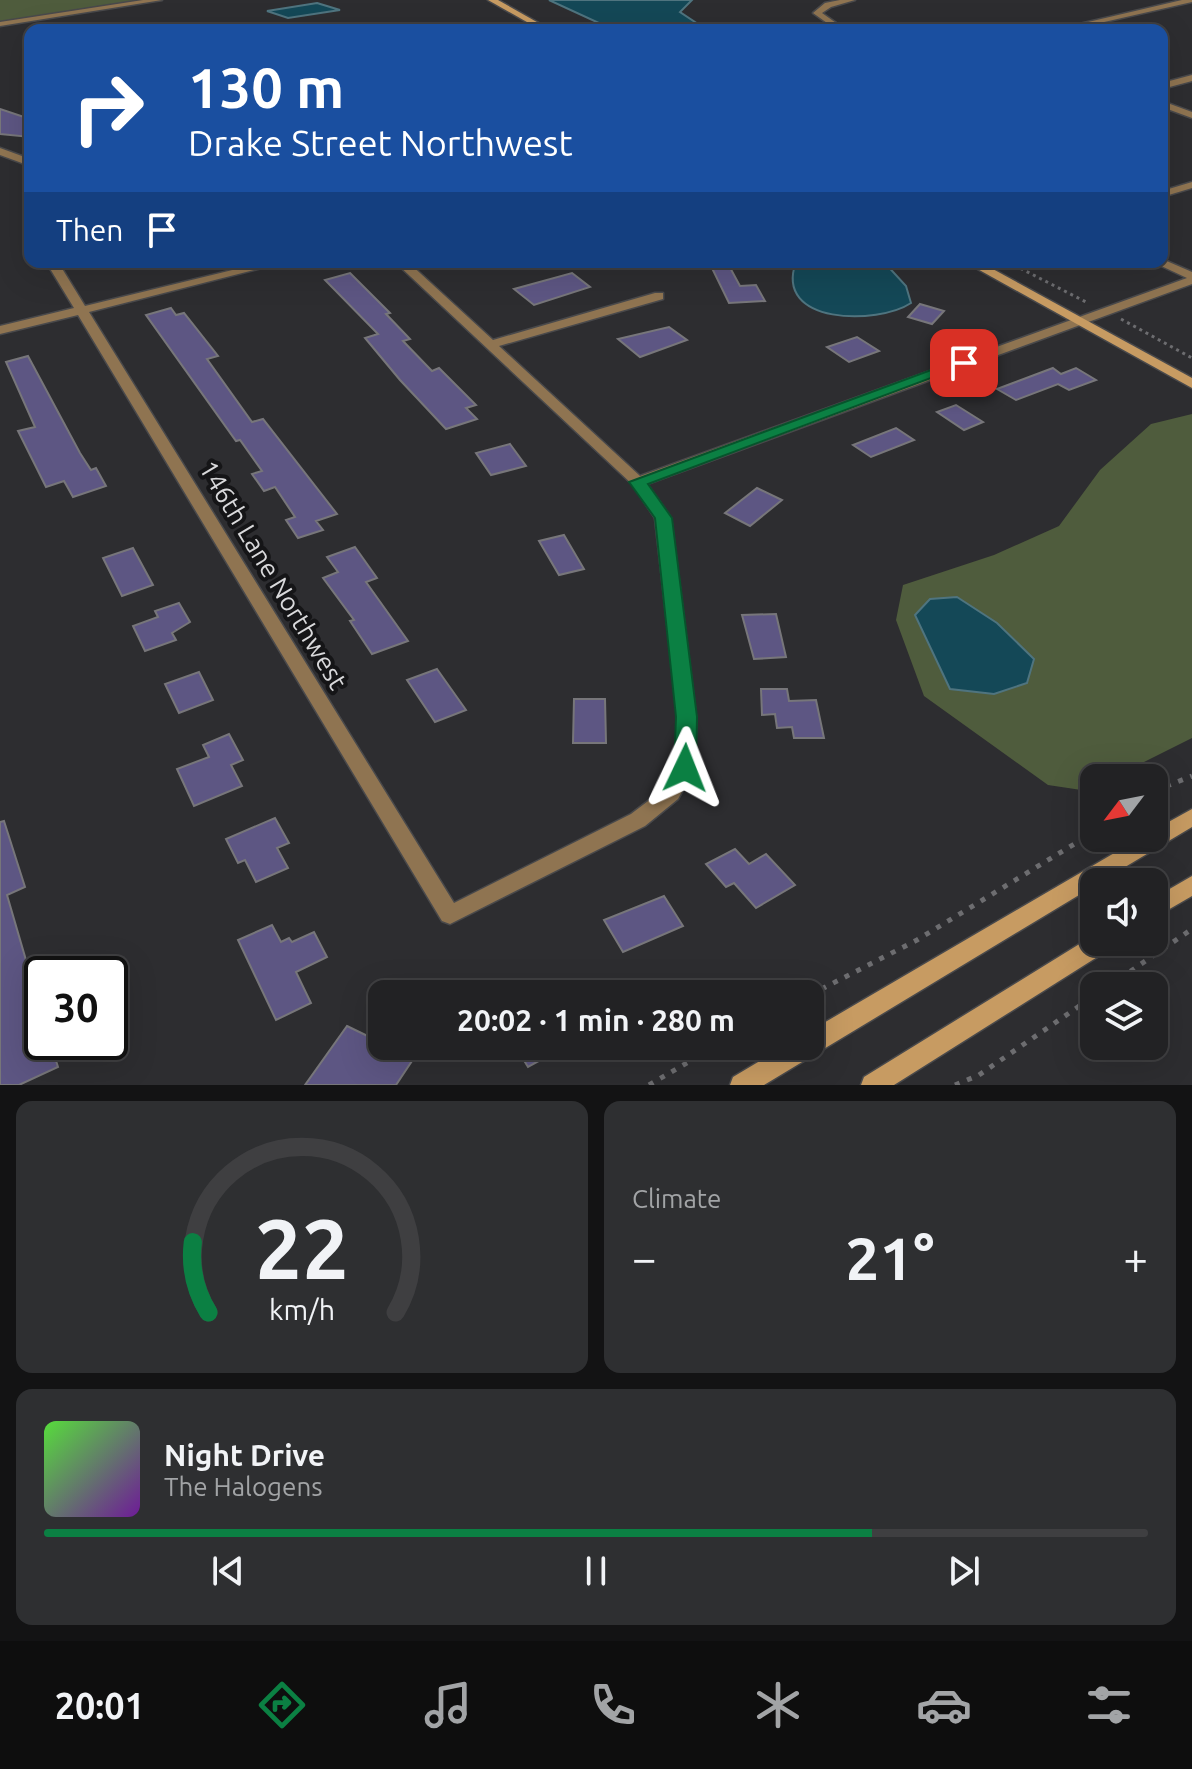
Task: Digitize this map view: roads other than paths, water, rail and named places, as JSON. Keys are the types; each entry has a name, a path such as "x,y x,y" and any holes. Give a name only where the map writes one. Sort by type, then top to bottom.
{"main road":[{"path":"492,0 536,24"},
{"path":"982,268 1192,384"},
{"path":"824,1036 1192,817"},
{"path":"1168,900 1192,885"},
{"path":"873,1085 1080,956"},
{"path":"742,1085 783,1060"}],"street":[{"path":"0,24 158,0"},
{"path":"833,24 817,13 828,5 851,0"},
{"path":"1085,24 1192,0"},
{"path":"1168,84 1192,78"},
{"path":"1168,106 1192,115"},
{"path":"0,151 24,161"},
{"path":"1168,192 1192,185"},
{"path":"1168,266 1192,278"},
{"name":"146th Lane Northwest","path":"55,268 78,310 153,425 450,915 638,820 671,794 685,768 687,717 663,518 638,482"},
{"path":"0,330 254,268"},
{"path":"407,268 638,482 1192,278"},
{"path":"490,345 659,296"}],"water":[{"path":"549,0 692,0 680,12 698,24 601,24"},
{"path":"317,3 340,10 288,18 267,11"},
{"path":"795,268 890,268 906,286 911,303 876,315 832,314 814,308 800,298 793,283"},
{"path":"957,597 997,623 1034,659 1027,683 994,694 950,689 915,615 930,599"}]}
